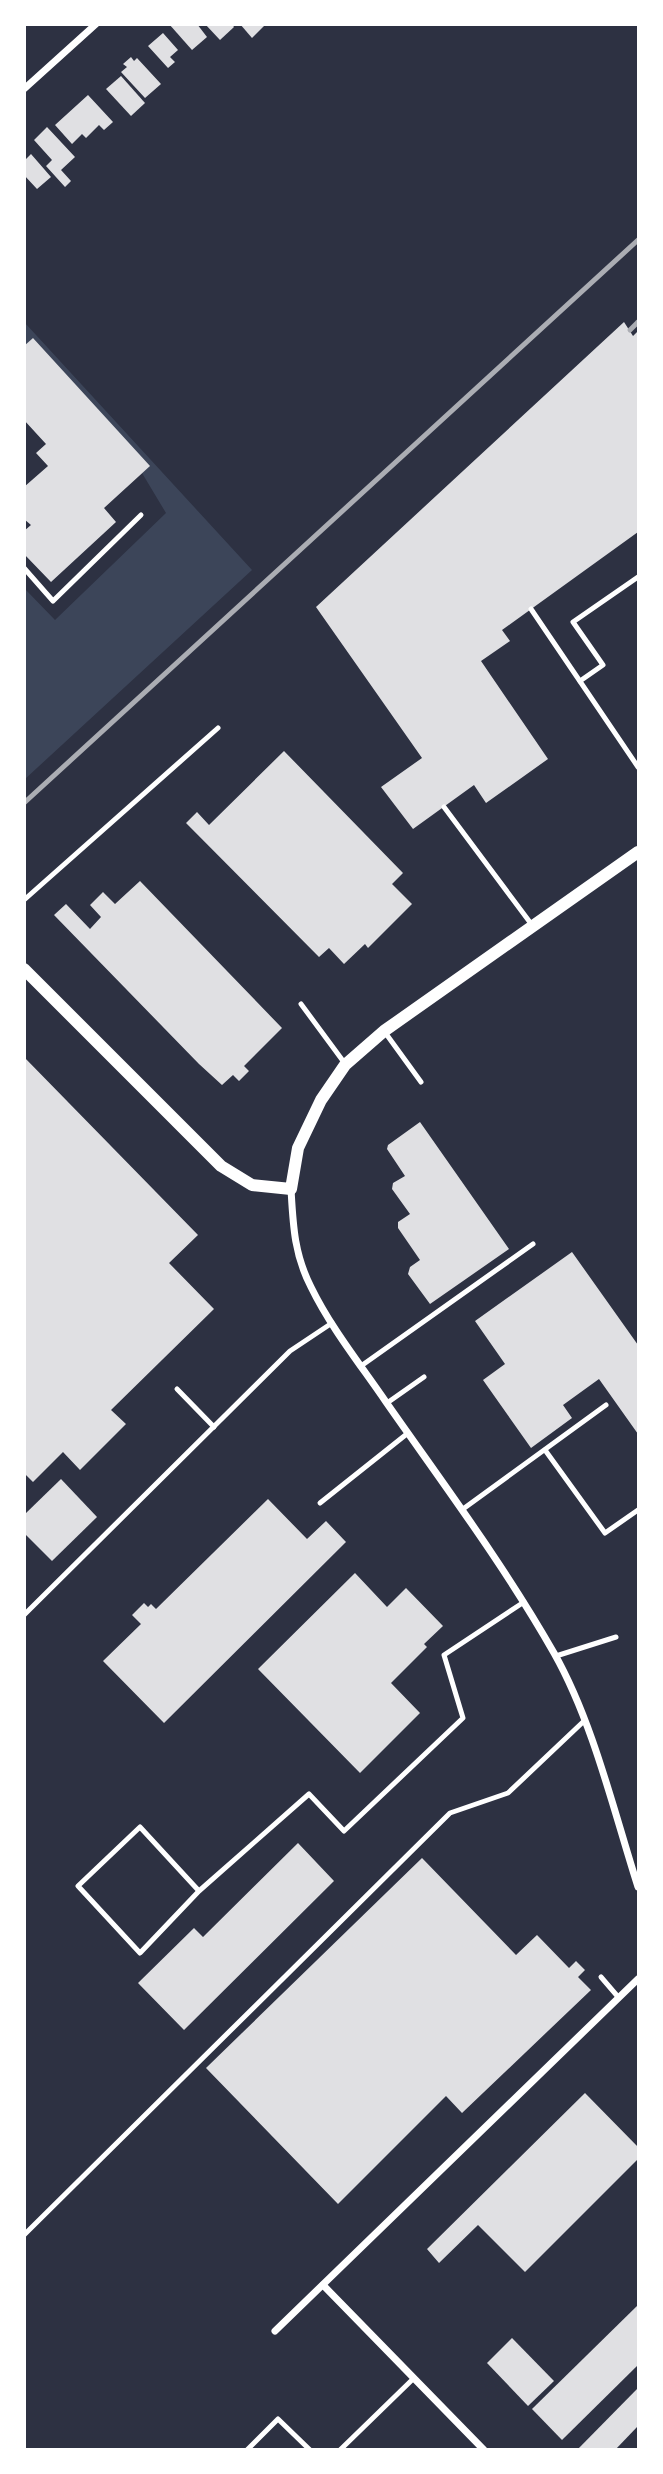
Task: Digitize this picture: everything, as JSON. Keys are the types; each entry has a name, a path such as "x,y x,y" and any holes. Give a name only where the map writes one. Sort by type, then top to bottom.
{"street":[{"path":"24,89 96,24"},
{"path":"639,852 384,1031 346,1065 321,1100 298,1148 291,1189 293,1237 310,1285 361,1366 463,1509 556,1656 584,1721 639,1887"},
{"path":"24,969 221,1166 252,1185 291,1189"},
{"path":"275,2331 639,1979"},
{"path":"323,2285 484,2449"}],"lane":[{"path":"24,568 53,601 141,515"},
{"path":"580,681 603,665 573,622 639,577"},
{"path":"531,608 639,767"},
{"path":"24,900 218,728"},
{"path":"444,807 533,926"},
{"path":"301,1004 346,1065"},
{"path":"384,1031 421,1082"},
{"path":"361,1366 533,1244"},
{"path":"24,1615 290,1352 332,1323"},
{"path":"387,1403 424,1377"},
{"path":"177,1389 214,1427"},
{"path":"463,1509 606,1405"},
{"path":"320,1503 408,1433"},
{"path":"545,1450 605,1534 639,1510"},
{"path":"199,1891 139,1827 78,1886 141,1953 199,1891 309,1794 344,1830 463,1718 444,1655 524,1602"},
{"path":"556,1656 616,1637"},
{"path":"24,2235 450,1813 508,1793 584,1721"},
{"path":"601,1976 619,1998"},
{"path":"340,2449 414,2378"},
{"path":"247,2449 278,2419 310,2449"}],"shaded area":[{"path":"25,323 252,570 25,779 25,589 55,620 166,513 142,473 149,466 33,338 25,346"}],"building":[{"path":"169,24 197,24 207,37 192,50"},
{"path":"205,24 232,24 234,27 220,40"},
{"path":"240,24 266,24 252,38"},
{"path":"163,33 178,50 170,57 175,62 168,68 148,46"},
{"path":"131,57 134,61 137,58 161,84 145,98 121,72 127,67 123,64"},
{"path":"121,76 145,103 131,116 106,89"},
{"path":"88,95 113,122 104,130 99,125 86,138 82,134 72,144 55,125"},
{"path":"47,127 75,157 61,170 71,181 65,187 46,166 52,160 34,140"},
{"path":"31,154 51,177 37,189 24,175 24,157 26,159"},
{"path":"624,322 633,336 638,331 638,532 502,630 510,641 481,661 548,759 486,803 474,785 413,829 381,787 422,758 316,607"},
{"path":"33,338 150,466 104,508 116,522 51,582 24,554 24,531 31,525 24,519 24,487 48,466 36,453 46,444 24,420 24,346"},
{"path":"284,751 403,873 392,884 412,904 368,948 365,944 344,964 329,948 319,957 186,823 197,812 209,825"},
{"path":"140,881 282,1028 244,1066 249,1071 239,1081 233,1075 222,1085 54,915 66,904 90,929 101,917 90,905 103,892 115,904"},
{"path":"24,1057 198,1235 169,1263 214,1309 111,1410 126,1424 80,1470 63,1452 33,1482 24,1473"},
{"path":"420,1122 509,1249 430,1304 408,1274 410,1267 420,1260 398,1228 398,1222 410,1214 392,1189 393,1183 405,1176 387,1149 388,1145"},
{"path":"572,1252 638,1345 638,1434 599,1379 563,1405 572,1418 531,1448 483,1380 505,1364 475,1321"},
{"path":"61,1479 97,1517 52,1561 24,1533 24,1515"},
{"path":"268,1499 307,1539 326,1521 346,1542 164,1723 103,1661 141,1624 132,1615 144,1603 148,1607 151,1604 156,1609"},
{"path":"355,1573 387,1607 406,1588 443,1626 424,1644 427,1647 391,1683 420,1713 360,1773 258,1669"},
{"path":"298,1843 334,1881 184,2030 138,1983 194,1928 203,1937"},
{"path":"422,1858 516,1955 537,1935 569,1968 576,1961 585,1970 578,1977 591,1990 462,2113 446,2096 338,2204 206,2068"},
{"path":"585,2093 638,2147 638,2159 525,2272 478,2225 439,2263 427,2249"},
{"path":"638,2305 638,2365 562,2440 532,2409"},
{"path":"512,2338 554,2381 528,2406 487,2363"},
{"path":"638,2388 638,2426 615,2450 577,2450"}],"railway":[{"path":"24,803 638,240"},
{"path":"630,330 638,322"}]}
